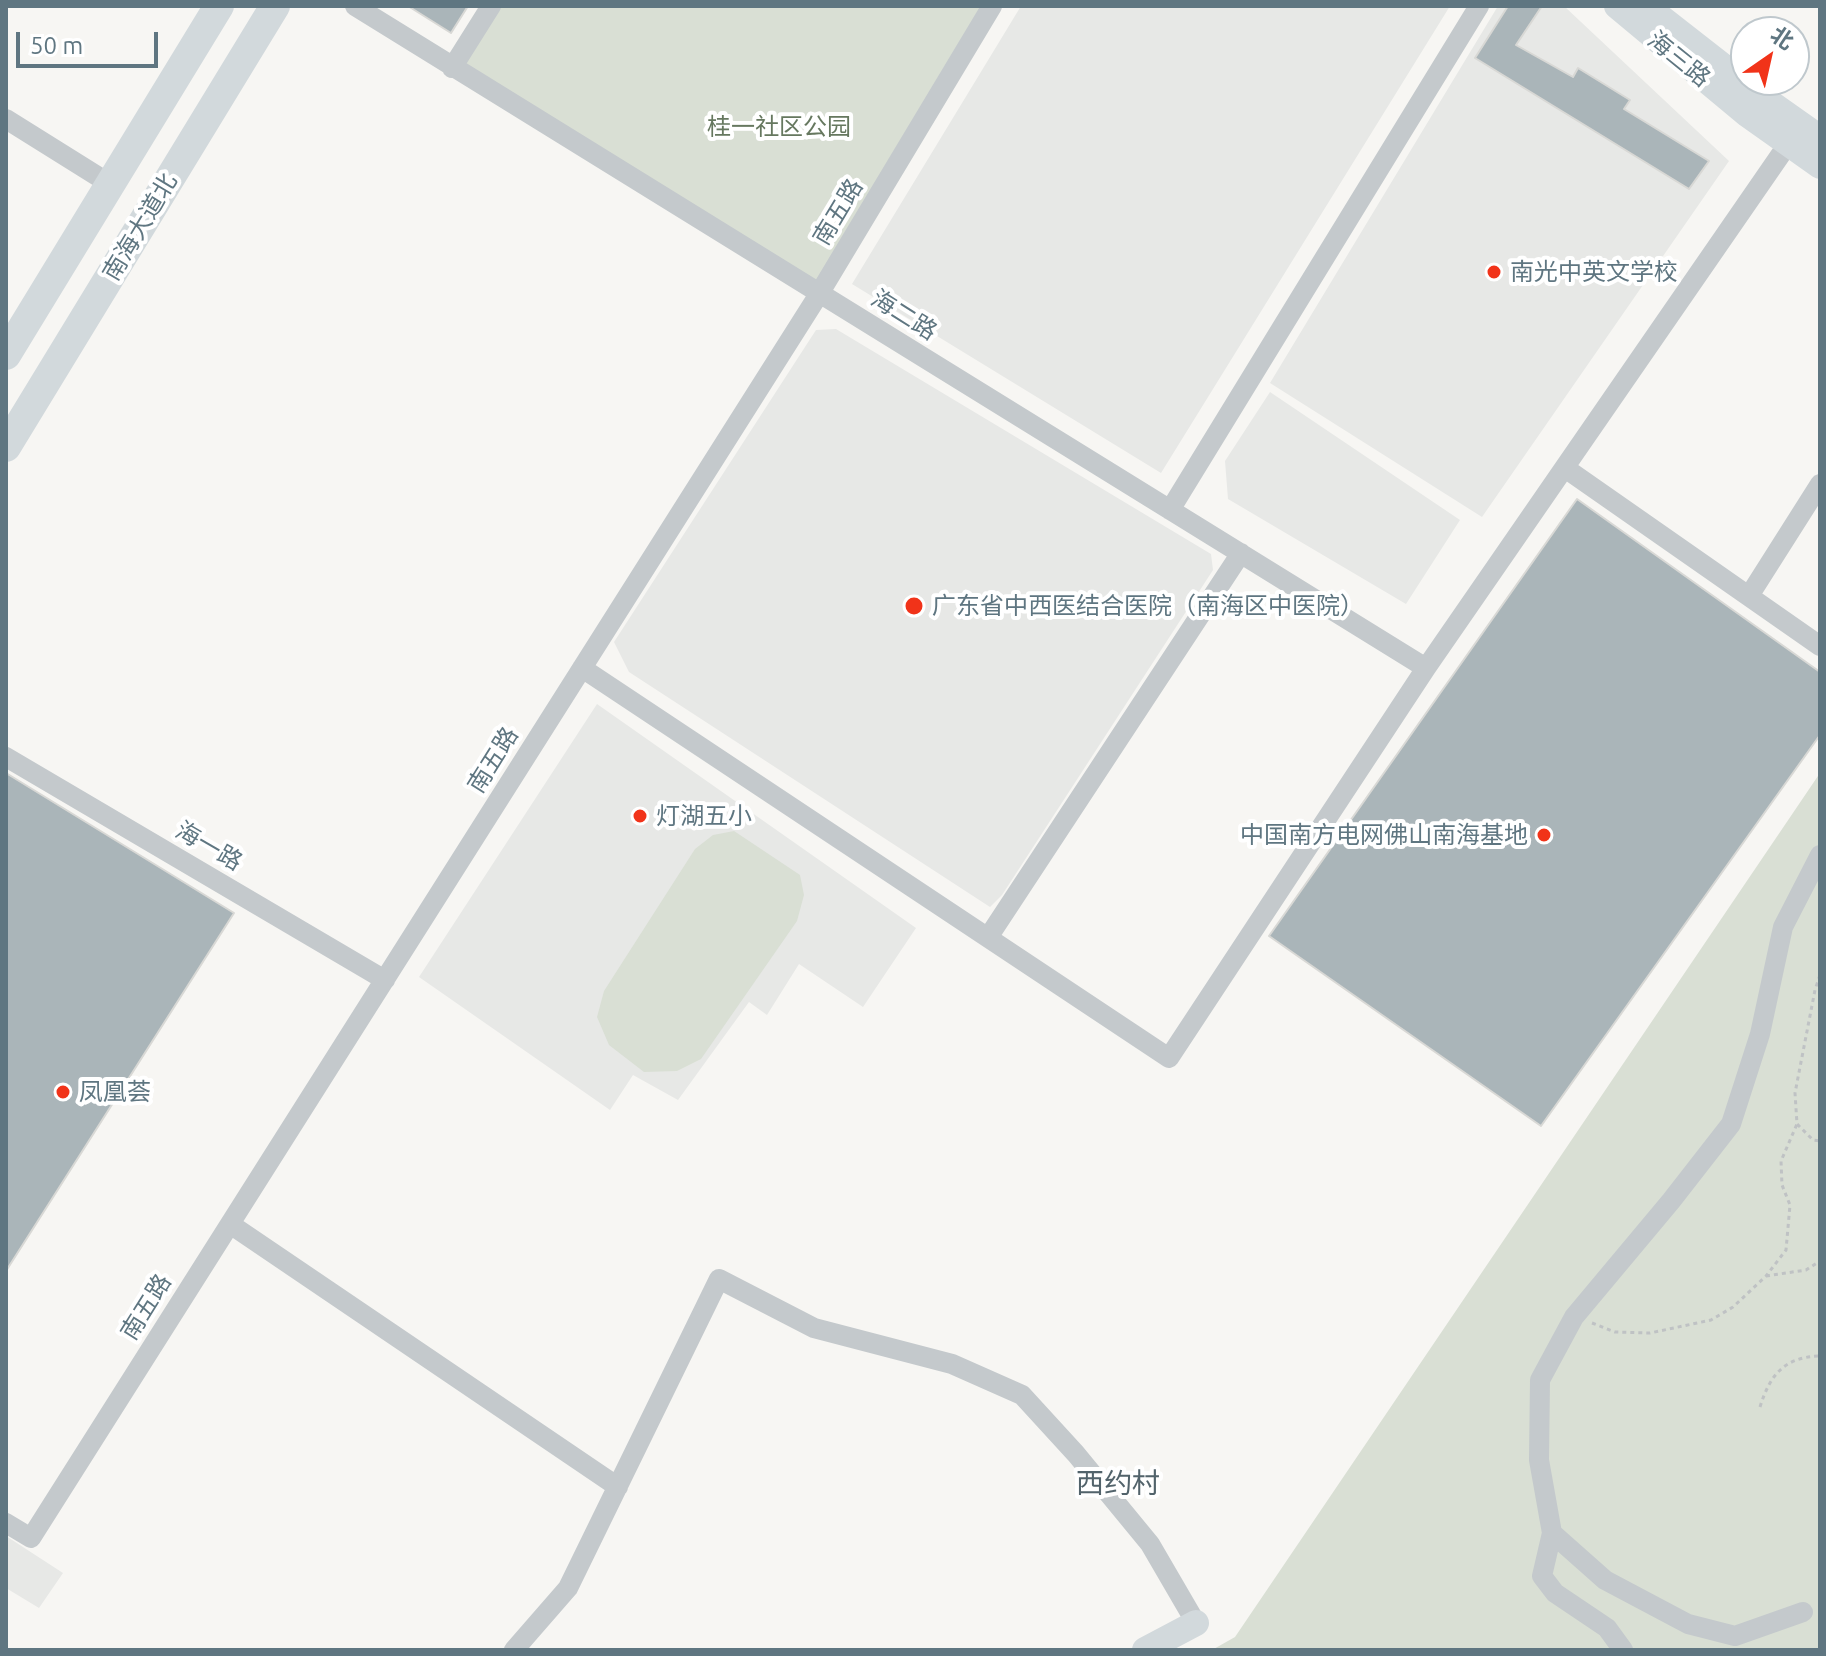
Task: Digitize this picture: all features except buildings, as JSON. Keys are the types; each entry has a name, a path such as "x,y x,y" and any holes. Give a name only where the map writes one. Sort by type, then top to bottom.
{"highway":[{"name":"南海大道北","path":"6,355 219,6"},
{"name":"南海大道北","path":"6,447 275,6"}],"main road":[{"name":"海三路","path":"1617,6 1671,53 1820,166"},
{"name":"海三路","path":"1646,6 1820,138"},
{"path":"1145,1650 1196,1623"}],"street":[{"name":"海二路","path":"355,6 1426,668"},
{"path":"452,68 491,6"},
{"name":"南五路","path":"6,1523 31,1538 819,294 992,6"},
{"path":"1170,510 1479,6"},
{"path":"6,119 110,184"},
{"path":"582,668 1169,1058 1426,668 1788,144"},
{"path":"1565,468 1820,646"},
{"path":"1749,596 1820,484"},
{"path":"989,936 1241,553"},
{"name":"海一路","path":"6,757 385,980"},
{"path":"1623,1650 1607,1628 1555,1593 1542,1576 1552,1533 1539,1460 1540,1380 1574,1317 1731,1124 1760,1034 1783,927 1820,855"},
{"path":"230,1224 618,1487"},
{"path":"514,1650 568,1588 719,1279 814,1328 952,1364 1022,1395 1076,1454 1150,1544 1196,1623"},
{"path":"1552,1533 1605,1580 1688,1624 1735,1636 1803,1612"}],"path":[{"path":"1574,1317 1615,1332 1650,1333 1711,1320 1733,1307 1766,1276 1786,1250 1790,1205 1782,1185 1781,1161 1797,1124 1795,1093 1820,975"},
{"path":"1797,1124 1813,1140 1820,1141"},
{"path":"1766,1276 1806,1270 1820,1261"},
{"path":"1760,1407 1767,1383 1789,1362 1820,1356"}],"shaded area":[{"path":"1021,6 1450,6 1161,473 852,284"},
{"name":"南光中英文学校","path":"1498,6 1564,6 1729,161 1482,517 1270,383"},
{"name":"广东省中西医结合医院（南海区中医院）","path":"836,329 1211,554 1213,570 1002,895 990,907 629,672 614,642 816,330"},
{"path":"1270,392 1460,520 1406,604 1228,499 1225,461"},
{"name":"灯湖五小","path":"597,704 916,928 863,1007 799,964 767,1015 749,1002 678,1100 633,1075 610,1110 419,977"},
{"path":"6,1536 63,1573 39,1608 6,1588"}],"green space":[{"name":"桂一社区公园","path":"491,6 992,6 819,294 452,68"},
{"path":"1820,773 1820,1650 1212,1650 1235,1637"},
{"path":"734,831 800,875 804,895 797,921 701,1059 677,1071 644,1072 609,1045 597,1017 604,991 695,849 713,835"}],"place":[{"name":"南光中英文学校","path":"1494,272"},
{"name":"广东省中西医结合医院（南海区中医院）","path":"914,606"},
{"name":"灯湖五小","path":"640,816"},
{"name":"中国南方电网佛山南海基地","path":"1544,835"},
{"name":"凤凰荟","path":"63,1092"}],"district":[{"name":"西约村","path":"1118,1484"}]}
